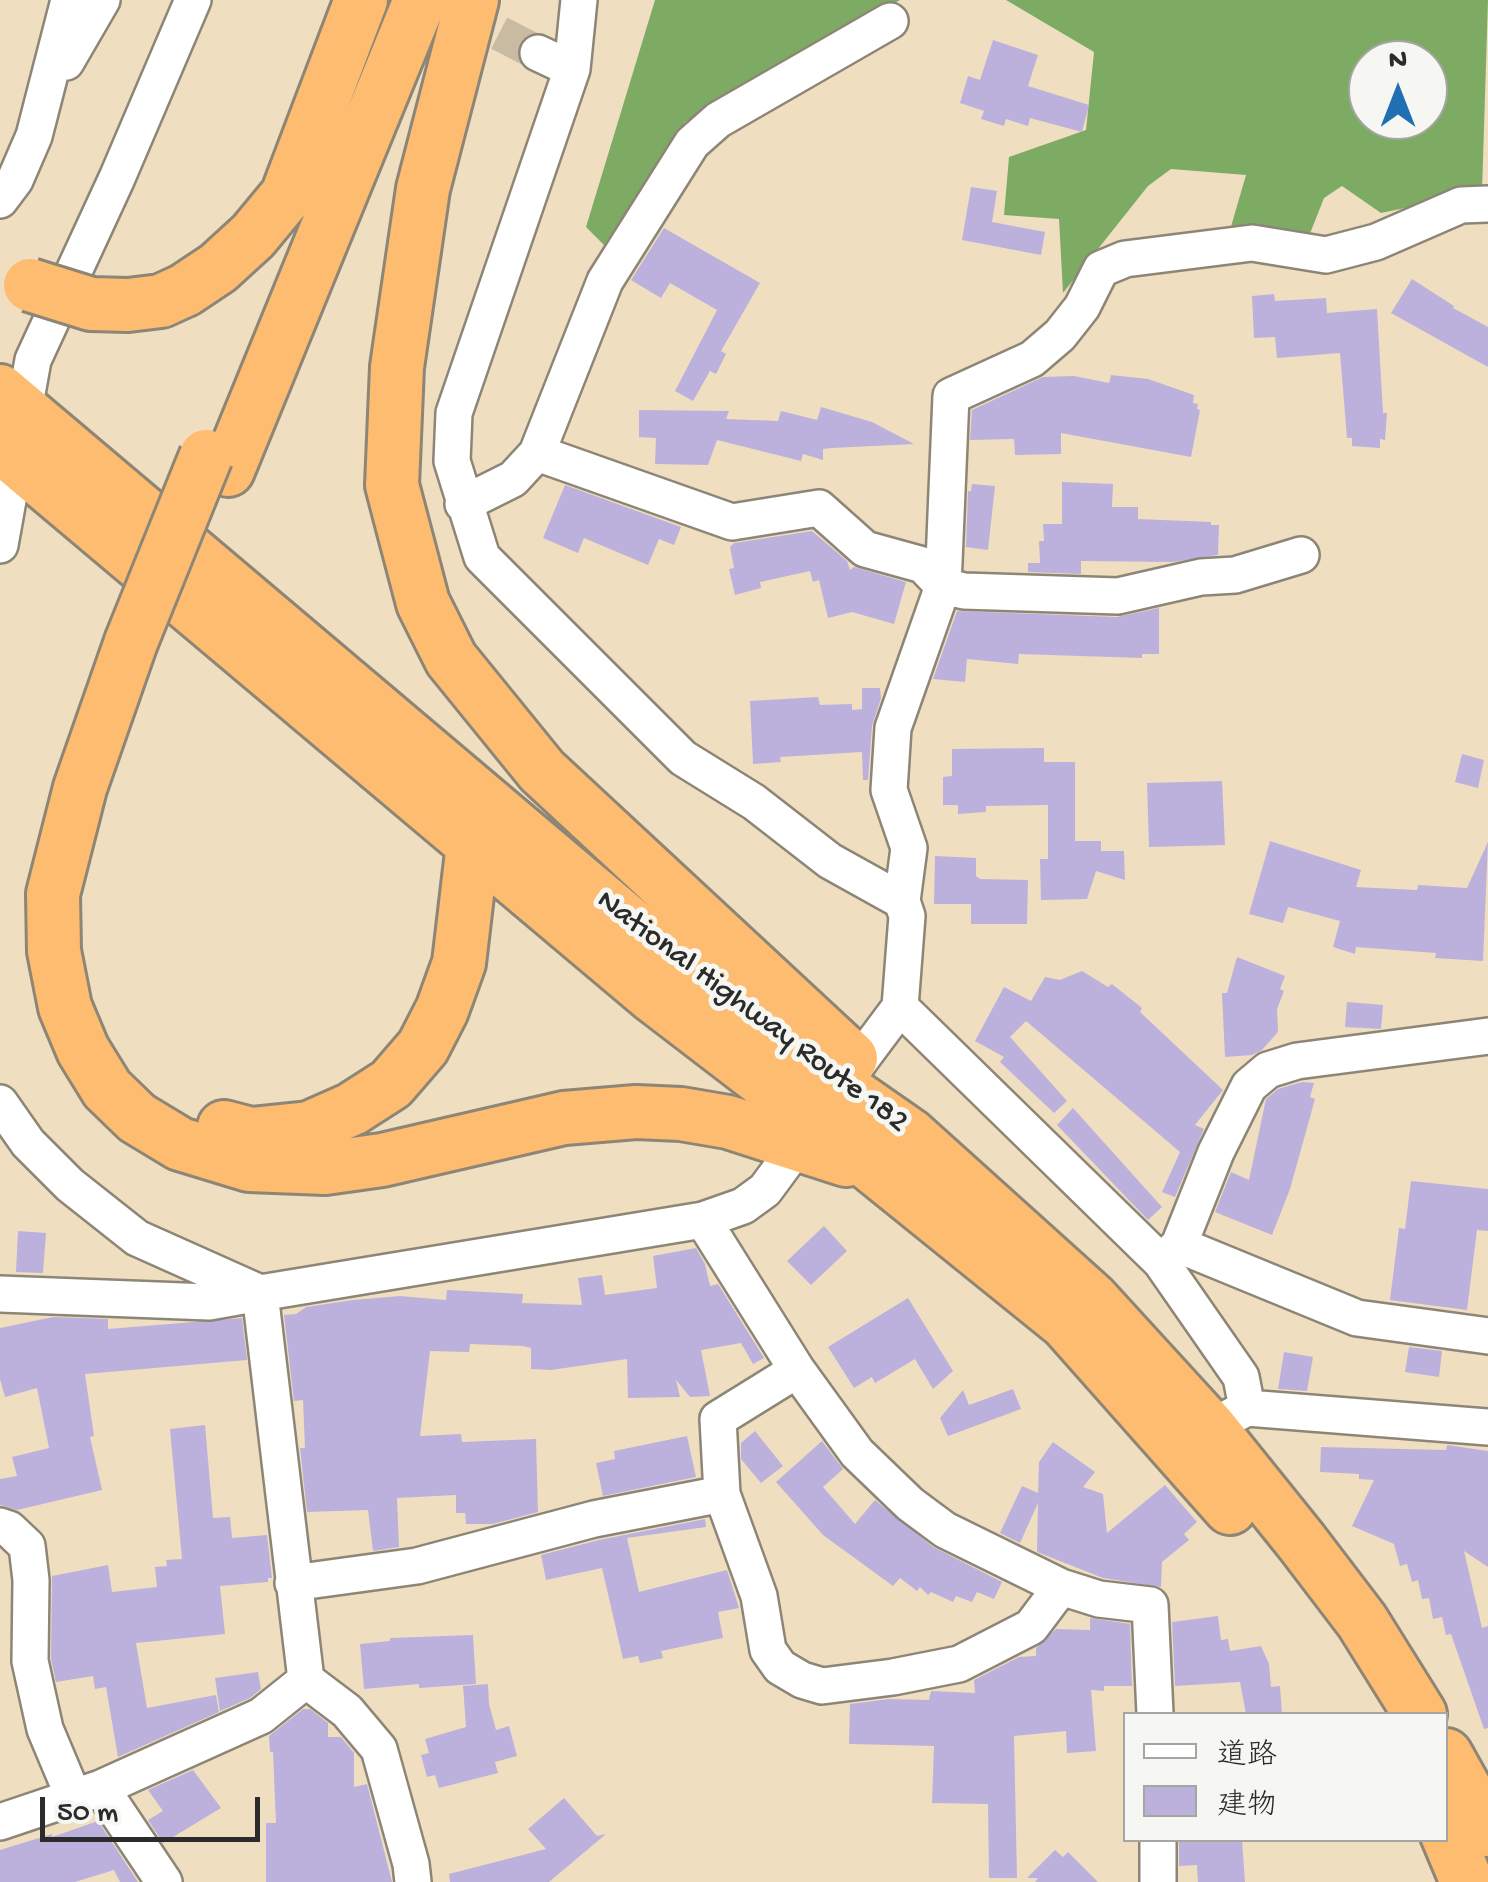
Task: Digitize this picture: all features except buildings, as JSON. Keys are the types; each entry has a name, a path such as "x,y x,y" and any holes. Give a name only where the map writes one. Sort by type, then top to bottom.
{"highway":[{"path":"15,279 91,304 128,305 160,302 218,268 253,236 287,195 361,0"},
{"path":"381,0 217,463 66,836 53,894 54,951 65,1007 83,1050 107,1088 138,1118 180,1144 249,1165 325,1168 382,1160 564,1118 636,1112 728,1122 828,1104"},
{"path":"217,463 420,0"},
{"path":"472,0 422,188 397,367 392,486 424,603 450,659 542,771 828,1104 891,1151"},
{"name":"National Highway Route 182","path":"11,427 473,844 653,996 828,1104 1092,1299 1229,1418 1419,1712"},
{"name":"National Highway Route 182","path":"11,427 674,962 828,1104"},
{"path":"144,650 94,841 84,895 90,999 108,1038 130,1071 157,1098 193,1118 251,1134 309,1128 352,1109 391,1084 422,1047 442,1010 459,964 473,844"},
{"name":"National Highway Route 182","path":"891,1151 1066,1323 1277,1564 1379,1712"},
{"path":"1448,1759 1488,1830"},
{"path":"1448,1837 1467,1882"}],"street":[{"path":"0,200 15,180 34,136 69,0"},
{"path":"51,69 68,61 102,0"},
{"path":"0,545 11,427 33,360 193,0"},
{"path":"579,0 572,69 454,413 452,462 463,504 482,556 684,758 754,802 830,861 902,901"},
{"path":"463,504 513,478 537,452 606,281 692,144 718,120 890,21"},
{"path":"538,53 572,69"},
{"path":"0,1294 209,1302 703,1220 743,1206 765,1190 900,1006 907,916 902,901 909,848 889,790 894,728 942,586 951,396 1032,359 1060,335 1082,307 1101,268 1126,259 1252,242 1326,255 1376,242 1461,205 1488,204"},
{"path":"537,452 732,522 820,508 865,549 923,566 942,586 964,591 1118,596 1201,577 1235,575 1301,555"},
{"path":"900,1006 1170,1254 1241,1377 1229,1418 1488,1427"},
{"path":"1170,1254 1249,1086 1268,1070 1297,1060 1488,1036"},
{"path":"0,1104 28,1142 70,1185 137,1238 260,1293"},
{"path":"703,1220 797,1370 857,1453 910,1504 945,1530 1061,1587 1100,1599 1150,1605 1155,1712"},
{"path":"1170,1254 1356,1318 1488,1336"},
{"path":"260,1293 306,1680 347,1711 379,1749 411,1864 412,1882"},
{"path":"797,1370 718,1419 722,1494 759,1596 768,1650 780,1667 822,1686 892,1678 959,1664 1031,1627 1061,1587"},
{"path":"294,1583 417,1566 594,1519 722,1494"},
{"path":"0,1526 10,1529 27,1546 30,1661 45,1729 87,1793 164,1882"},
{"path":"0,1822 87,1793 261,1716 306,1680"},
{"path":"1158,1842 1158,1882"}],"green space":[{"path":"655,0 900,0 685,122 612,253 586,227"},
{"path":"1006,0 1488,0 1482,192 1381,213 1342,186 1324,198 1309,236 1230,230 1246,175 1171,169 1148,186 1063,293 1059,219 1004,215 1009,157 1086,130 1094,52"}],"tunnel":[{"path":"452,9 538,53"}]}
